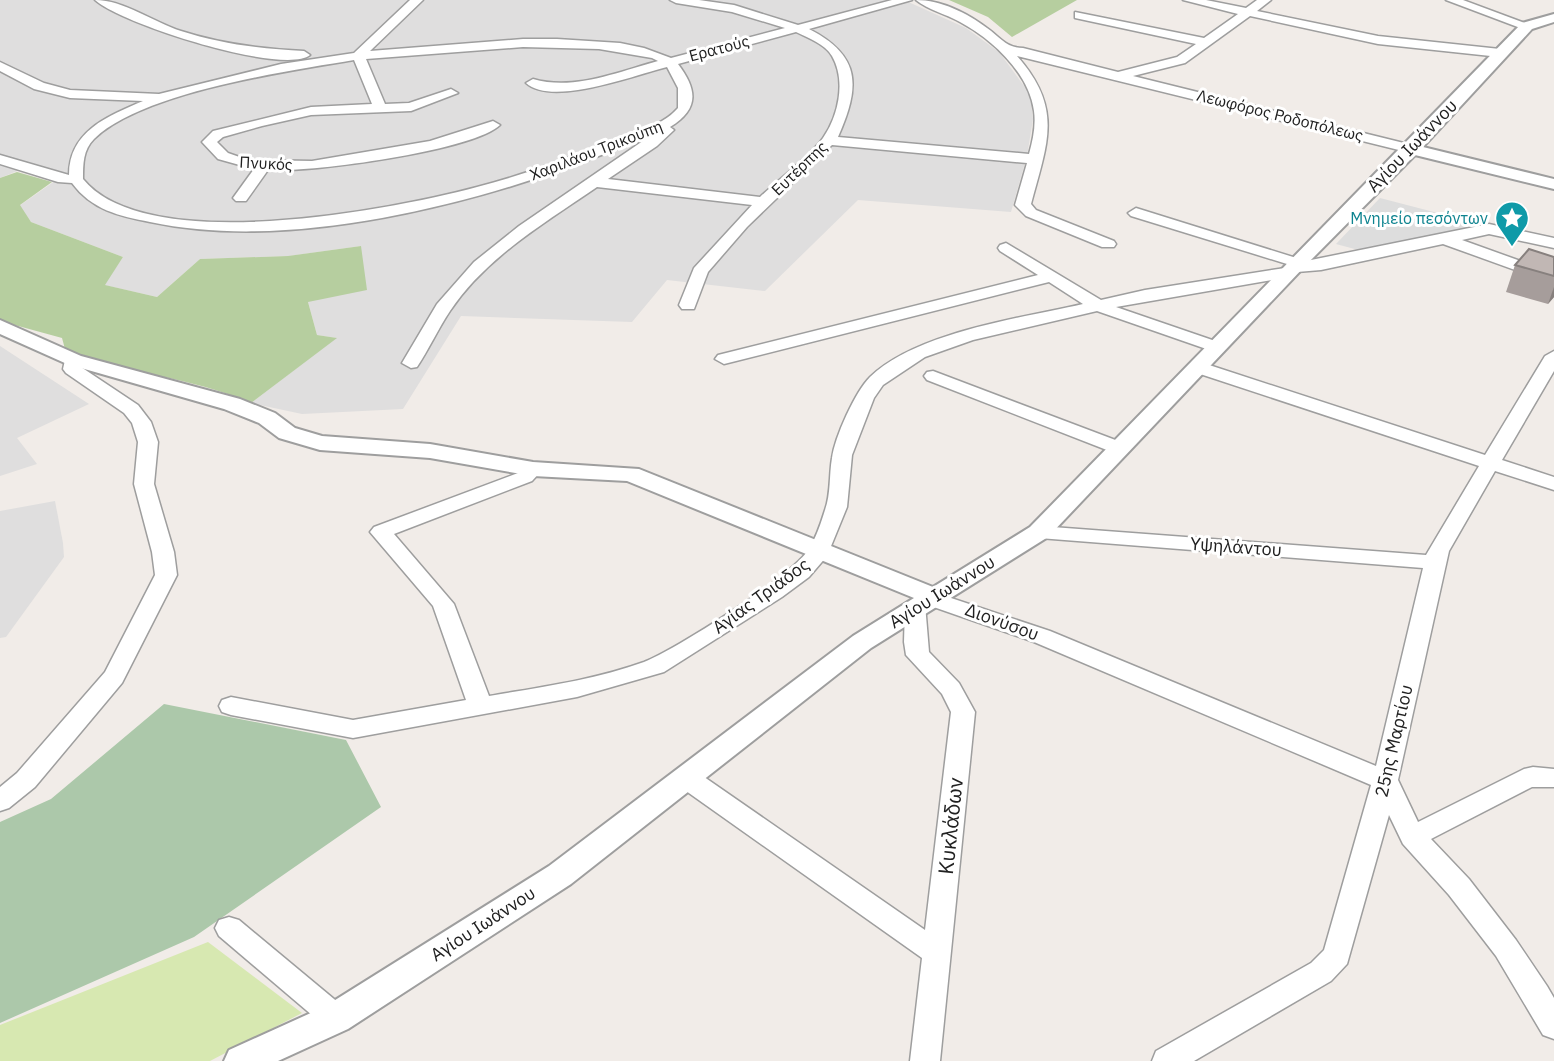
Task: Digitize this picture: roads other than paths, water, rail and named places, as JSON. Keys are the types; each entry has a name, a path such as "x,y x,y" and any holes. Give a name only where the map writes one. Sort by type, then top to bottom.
{"street":[{"path":"101,0 140,21 189,40 267,54 358,56 417,0"},
{"name":"Ευτέρπης","path":"677,0 734,9 797,28 823,41 837,53 847,79 843,110 829,140 763,202 700,271 688,305"},
{"name":"Ερατούς","path":"533,83 556,89 574,87 906,0"},
{"path":"922,0 974,24 1027,76 1037,95 1042,118 1024,205 1031,214 1108,244"},
{"path":"1189,0 1390,42 1500,54"},
{"path":"1117,75 1181,60 1265,0"},
{"path":"1452,0 1527,26"},
{"path":"1079,15 1205,42"},
{"name":"Αγίου Ιωάννου","path":"242,1061 337,1018 560,875 688,779 862,642 1039,532 1527,26 1554,18"},
{"path":"0,159 63,179 76,179 76,159 88,137 121,116 160,98 281,68 358,56 523,43 570,43 619,48 668,62"},
{"name":"Λεωφόρος Ροδοπόλεως","path":"1005,52 1023,52 1554,184"},
{"path":"267,54 281,68"},
{"path":"358,56 380,107"},
{"name":"Χαριλάου Τρικούπη","path":"76,179 95,200 108,206 170,222 227,226 326,219 395,210 496,187 600,150 680,115 686,101 686,89 677,71 668,62"},
{"path":"0,66 38,86 70,94 160,98"},
{"name":"Πνυκός","path":"451,93 411,107 311,111 259,121 218,134 209,142 223,159 263,167 319,164 434,145 493,125"},
{"path":"411,363 443,308 480,265 525,229 652,143 680,115"},
{"path":"829,140 1035,159"},
{"path":"241,198 263,167"},
{"path":"592,182 763,202"},
{"path":"1136,213 1293,267"},
{"name":"Αγίας Τριάδος","path":"232,706 353,729 577,689 656,666 801,572 820,551 836,507 842,455 847,437 865,398 877,381 919,354 968,336 1182,288 1293,267 1321,265 1489,229 1554,243"},
{"path":"1443,238 1554,279"},
{"path":"1006,248 1098,306 1215,347"},
{"path":"724,359 1051,276"},
{"name":"Διονύσου","path":"0,326 74,360 221,400 267,418 287,433 320,443 430,451 533,469 631,474 923,592 923,603 985,614 1385,780"},
{"name":"25ης Μαρτίου","path":"1167,1061 1321,972 1337,956 1385,780 1434,562 1442,542 1554,356"},
{"path":"0,801 26,780 114,677 166,575 163,552 144,484 147,435 131,409 72,369 74,360"},
{"path":"1197,367 1554,484"},
{"path":"933,376 1119,448"},
{"path":"481,708 443,604 381,531 524,477 533,469"},
{"name":"Υψηλάντου","path":"1039,532 1434,562"},
{"name":"Κυκλάδων","path":"923,603 915,642 918,655 951,689 963,712 925,1061"},
{"path":"1412,837 1523,780 1533,776 1554,778"},
{"path":"688,779 937,953"},
{"path":"1385,780 1412,837 1459,887 1506,948 1554,1026"},
{"path":"229,928 337,1018"}],"place":[{"name":"Μνημείο πεσόντων","path":"1512,248"}]}
